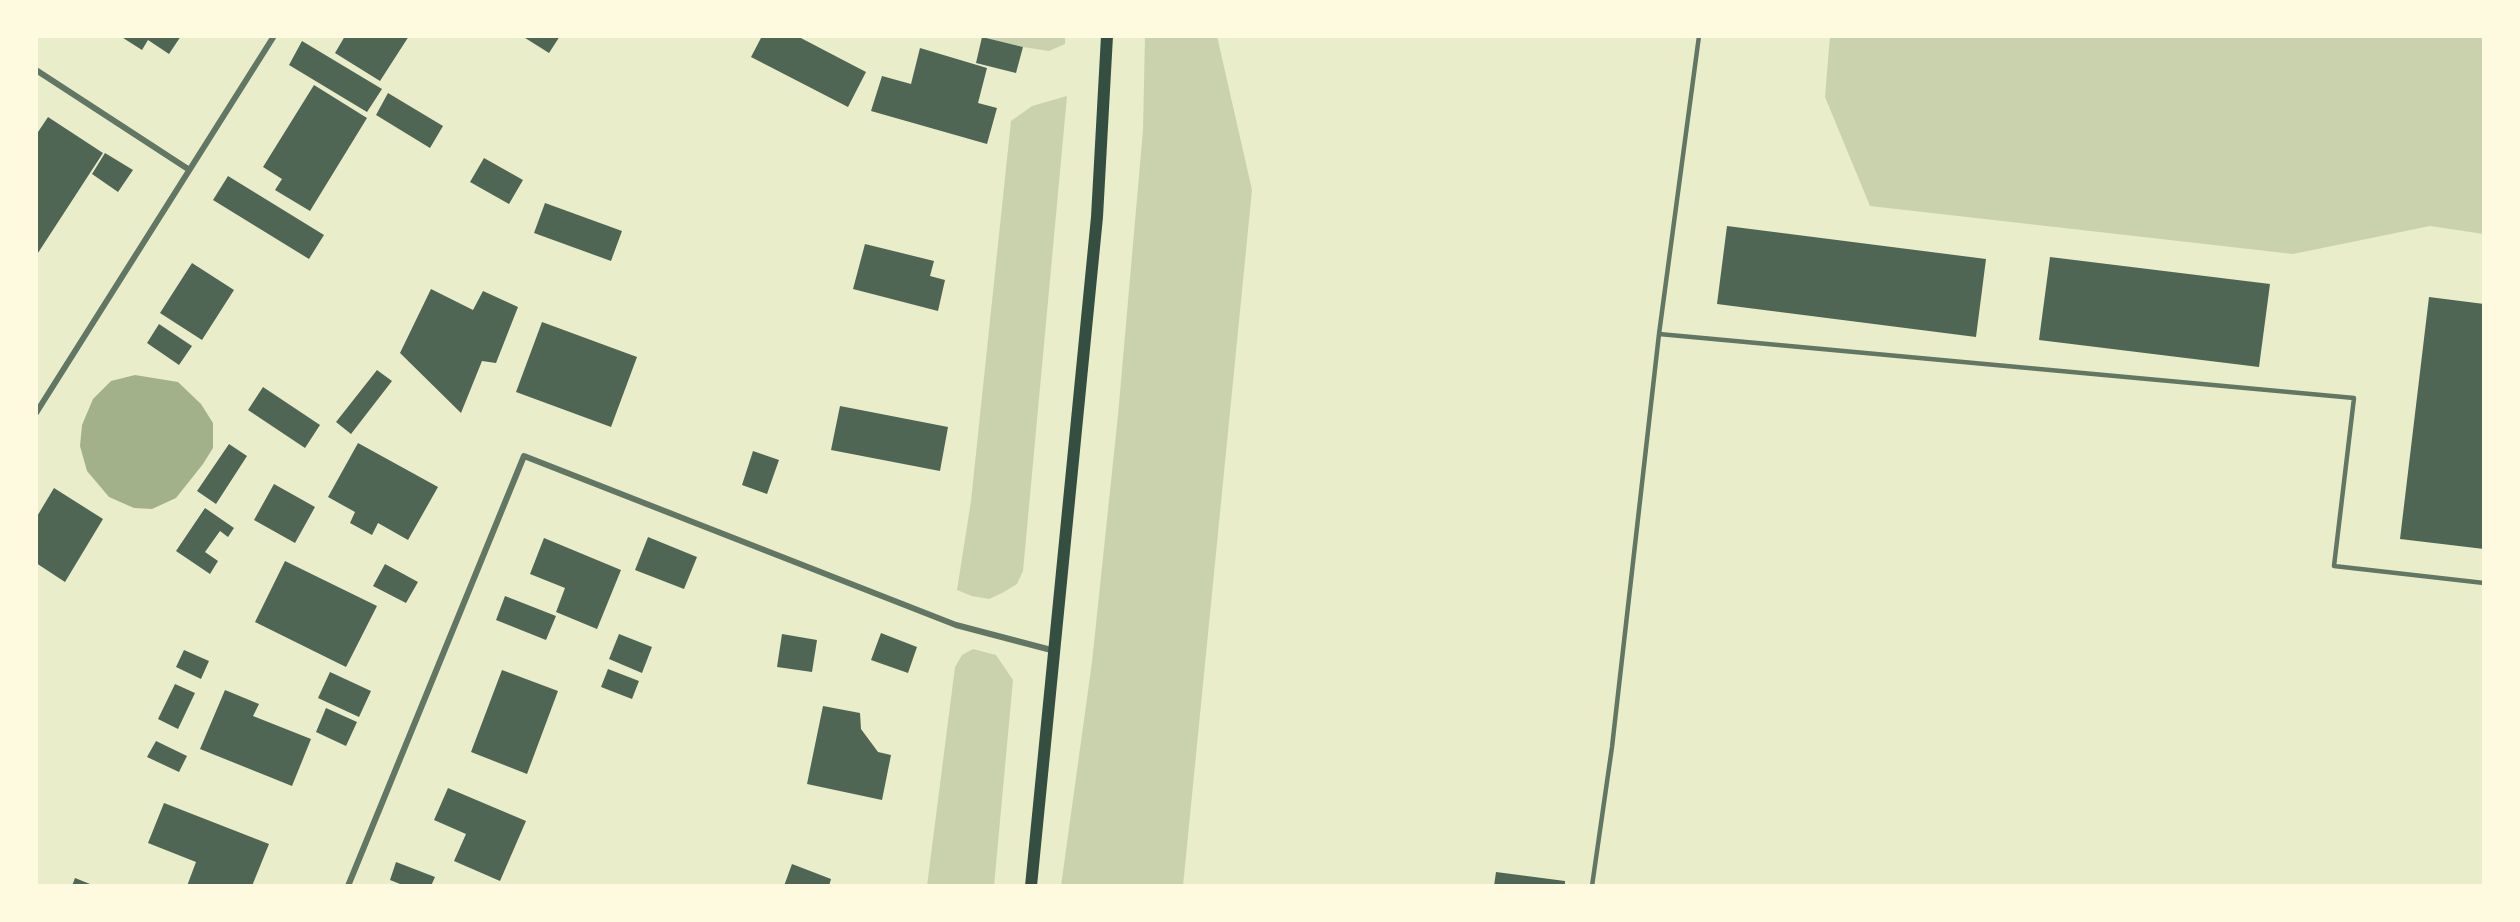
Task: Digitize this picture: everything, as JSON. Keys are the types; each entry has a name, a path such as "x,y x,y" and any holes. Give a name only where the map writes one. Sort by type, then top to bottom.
{"main road":[{"path":"1031,886 1097,217 1107,36"}],"street":[{"path":"36,413 274,36"},
{"path":"36,70 188,169"},
{"path":"348,886 524,456 956,625 1055,651"}],"lane":[{"path":"1592,886 1612,747 1659,334 1700,36"},
{"path":"1659,334 2354,398 2334,566 2484,583"}],"shaded area":[{"path":"1065,36 1065,44 1049,51 982,37"},
{"path":"1145,36 1217,36 1252,190 1183,886 1061,886 1092,662 1118,415 1143,130"},
{"path":"1830,36 2484,36 2484,234 2430,226 2293,254 1870,206 1825,97"},
{"path":"1067,96 1023,571 1017,584 989,599 957,590 971,501 1011,121 1032,106"},
{"path":"135,375 178,382 201,404 213,423 213,448 203,464 176,498 152,509 134,508 109,497 87,471 80,446 82,425 93,399 111,381"},
{"path":"973,649 996,655 1013,680 994,886 927,886 955,667 962,655"}],"building":[{"path":"120,36 181,36 169,54 148,40 142,50"},
{"path":"345,36 409,36 380,81 335,53"},
{"path":"522,36 560,36 549,53"},
{"path":"762,36 797,36 866,72 848,107 751,57"},
{"path":"982,37 1023,47 1016,73 976,63"},
{"path":"302,41 382,89 367,112 289,65"},
{"path":"920,48 987,68 978,103 997,108 987,144 871,111 882,76 911,84"},
{"path":"314,85 367,118 310,211 275,190 282,179 263,167"},
{"path":"388,93 443,126 430,148 376,115"},
{"path":"48,117 103,153 36,256 36,135"},
{"path":"105,153 133,170 118,192 92,174"},
{"path":"484,158 523,180 509,204 470,182"},
{"path":"228,176 324,235 309,259 213,200"},
{"path":"545,203 622,231 611,261 534,233"},
{"path":"1727,226 1986,259 1976,337 1717,304"},
{"path":"865,244 934,261 930,276 945,280 938,311 853,289"},
{"path":"2050,257 2270,284 2259,367 2039,340"},
{"path":"192,263 234,290 202,340 160,313"},
{"path":"431,289 473,310 483,291 518,307 496,363 482,361 461,413 400,353"},
{"path":"2429,297 2484,304 2484,549 2400,539"},
{"path":"542,322 637,357 611,427 516,392"},
{"path":"159,324 192,346 179,365 147,343"},
{"path":"377,370 392,381 351,434 336,422"},
{"path":"263,387 320,425 305,448 248,410"},
{"path":"840,406 948,427 940,471 831,450"},
{"path":"358,443 438,487 408,540 378,523 372,535 350,523 355,512 328,497"},
{"path":"229,444 247,456 216,504 197,491"},
{"path":"753,451 779,460 767,494 742,485"},
{"path":"274,484 315,507 295,543 254,520"},
{"path":"54,488 103,519 65,582 36,563 36,518"},
{"path":"205,508 234,528 228,537 220,531 205,552 218,561 210,574 176,551"},
{"path":"648,537 697,557 684,589 635,570"},
{"path":"544,538 621,570 597,629 556,612 565,588 530,574"},
{"path":"285,561 377,606 346,667 255,622"},
{"path":"385,564 418,582 406,603 373,586"},
{"path":"505,596 556,616 546,640 496,620"},
{"path":"881,633 917,647 908,673 871,660"},
{"path":"619,634 652,647 642,673 609,659"},
{"path":"782,634 817,640 812,672 777,667"},
{"path":"184,650 209,661 201,679 176,667"},
{"path":"608,669 639,681 632,699 601,687"},
{"path":"502,670 558,691 527,774 471,752"},
{"path":"330,672 371,691 359,717 318,698"},
{"path":"175,684 195,693 178,729 158,719"},
{"path":"225,690 259,704 253,716 311,739 292,786 200,749"},
{"path":"823,706 860,713 861,729 878,752 891,755 882,800 807,784"},
{"path":"326,708 357,722 346,746 316,732"},
{"path":"156,741 187,756 179,772 147,757"},
{"path":"448,788 526,821 500,881 454,861 466,834 434,820"},
{"path":"164,803 269,844 252,886 187,886 196,862 148,843"},
{"path":"396,862 435,877 431,886 405,886 390,880"},
{"path":"792,864 831,879 829,886 784,886"},
{"path":"1496,872 1565,881 1565,886 1494,886"},
{"path":"75,878 95,886 72,886"}]}
